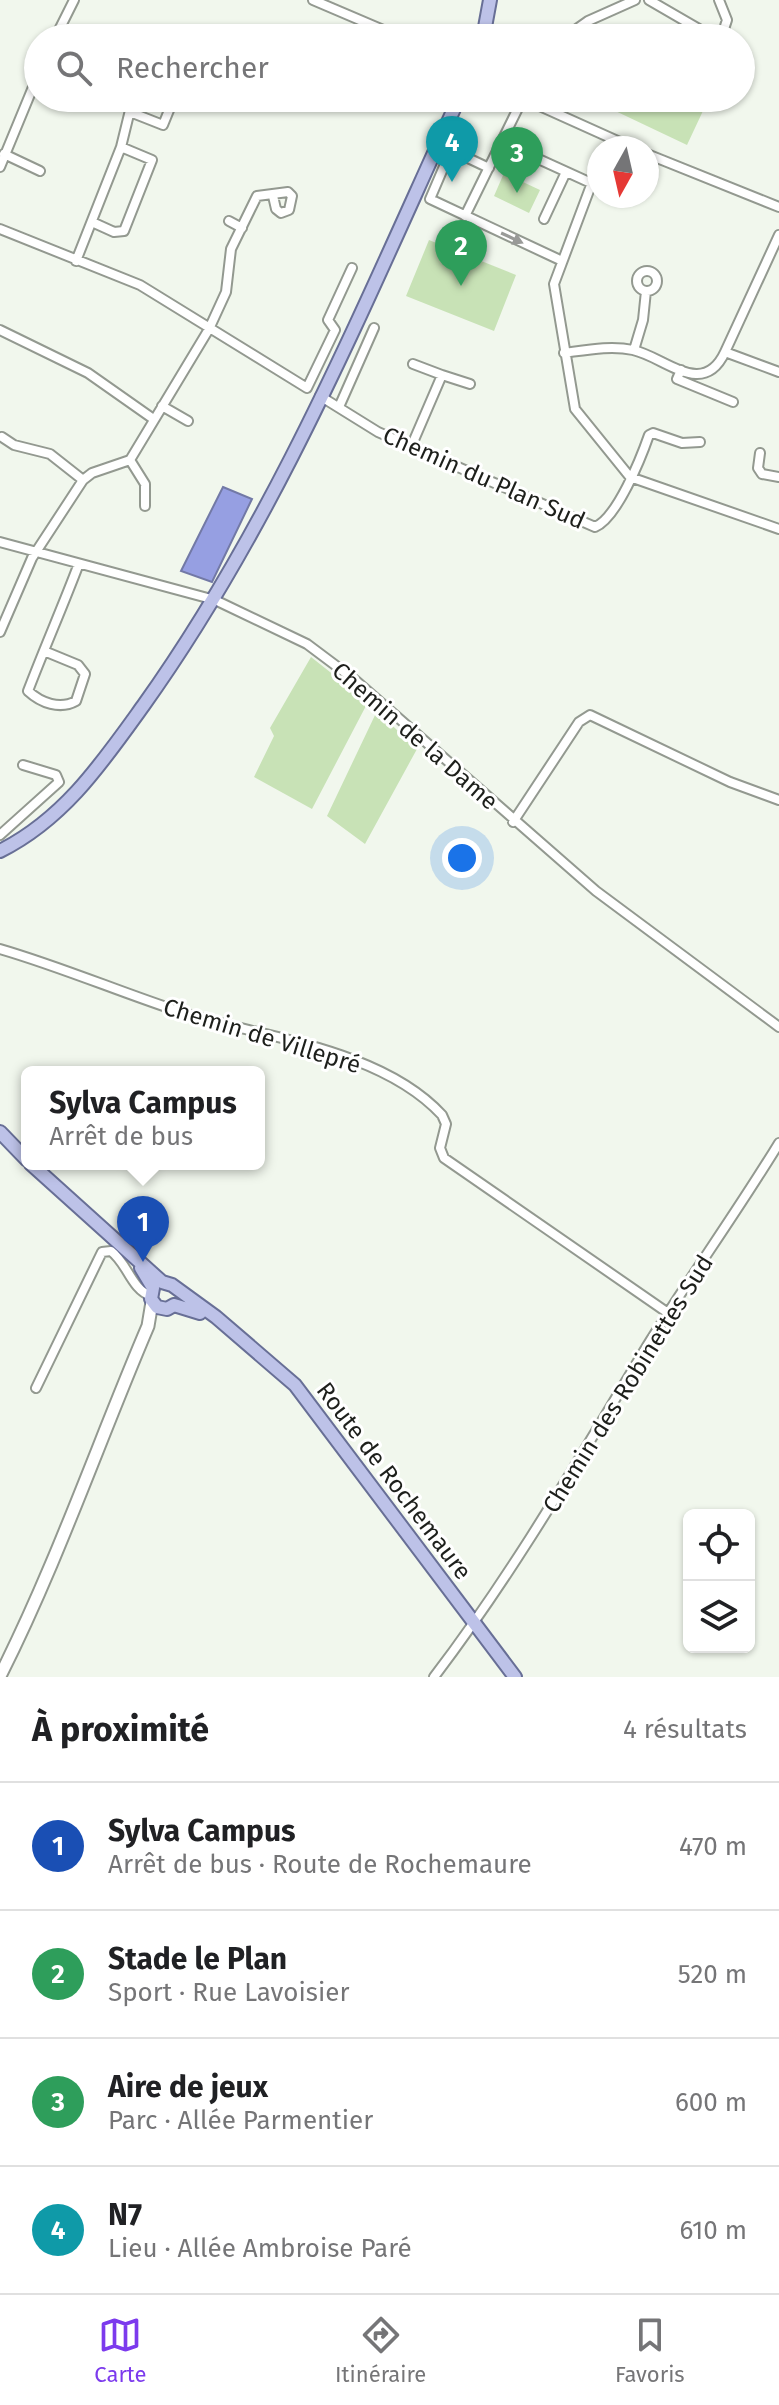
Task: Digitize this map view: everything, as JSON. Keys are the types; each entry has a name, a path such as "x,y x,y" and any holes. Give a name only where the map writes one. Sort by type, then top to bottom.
{"main road":[{"path":"486,24 490,0"},
{"path":"2,850 53,816 85,786 215,600 261,516 452,112"},
{"path":"0,1132 21,1154"},
{"path":"38,1170 128,1249 159,1297"},
{"name":"Route de Rochemaure","path":"159,1297 177,1290 277,1366 297,1388 515,1677"},
{"name":"Route de Rochemaure","path":"159,1297 225,1324"}],"street":[{"path":"62,24 74,0"},
{"path":"313,0 369,24"},
{"path":"584,24 635,0"},
{"path":"649,0 689,24"},
{"path":"719,0 726,24"},
{"path":"0,167 24,108"},
{"path":"76,261 121,147 130,112 163,125 168,112"},
{"path":"465,216 515,112"},
{"path":"553,112 606,136"},
{"path":"501,142 587,181"},
{"path":"92,222 114,232 124,231 152,160 121,147"},
{"path":"489,168 451,150 430,199 560,260"},
{"path":"4,154 40,171"},
{"path":"659,159 779,207"},
{"path":"544,219 566,172"},
{"path":"587,193 560,260 554,284 575,409 630,477 779,529"},
{"path":"0,632 34,554 83,480 92,473 130,460 152,418 209,329 226,292 231,249 257,196 273,196"},
{"path":"229,221 242,228"},
{"path":"0,229 140,285 307,388 335,330 328,320 352,268"},
{"path":"564,353 605,348 634,350 681,370 701,374 711,370 725,352 779,235"},
{"path":"634,350 643,320 646,291"},
{"path":"339,407 374,328"},
{"path":"0,330 88,373 152,418"},
{"path":"725,352 779,372"},
{"path":"413,364 470,384"},
{"path":"681,370 677,379 733,402"},
{"path":"411,447 442,375"},
{"name":"Chemin du Plan Sud","path":"319,396 411,447 595,527 611,514 630,477"},
{"path":"162,406 188,421"},
{"path":"630,477 639,464 649,435 653,433 682,443 700,442"},
{"path":"2,437 14,445 50,454 83,480"},
{"path":"760,453 758,468 762,474 779,477"},
{"path":"130,460 145,484 145,506"},
{"name":"Chemin de la Dame","path":"0,542 78,566 215,600 297,639 332,661 513,822 596,891 779,1027"},
{"path":"44,651 78,665 85,674 76,701 60,707 28,691 44,651 78,566"},
{"path":"513,822 579,722 590,715 708,773 779,800"},
{"path":"2,831 59,782 56,775 23,765"},
{"name":"Chemin de Villepré","path":"0,949 186,1013 346,1057 389,1078 442,1115 446,1124 440,1148 444,1158 668,1313"},
{"name":"Chemin des Robinettes Sud","path":"434,1677 544,1518 668,1313 724,1233 779,1143"},
{"path":"0,1676 60,1551 79,1490 159,1297 138,1289 121,1258 111,1251 102,1252 36,1388"}],"green space":[{"path":"617,112 702,112 687,145"},
{"path":"504,173 540,190 529,213 494,196"},
{"path":"429,240 516,275 494,331 406,296"},
{"path":"311,657 368,702 312,809 254,777 274,736 270,728"},
{"path":"377,711 417,749 365,844 327,816"}],"water":[{"path":"223,487 252,499 212,582 181,571"}],"place":[{"name":"N7","path":"452,182"},
{"name":"Aire de jeux","path":"517,193"},
{"name":"Stade le Plan","path":"461,286"},
{"name":"Sylva Campus","path":"143,1262"}]}
